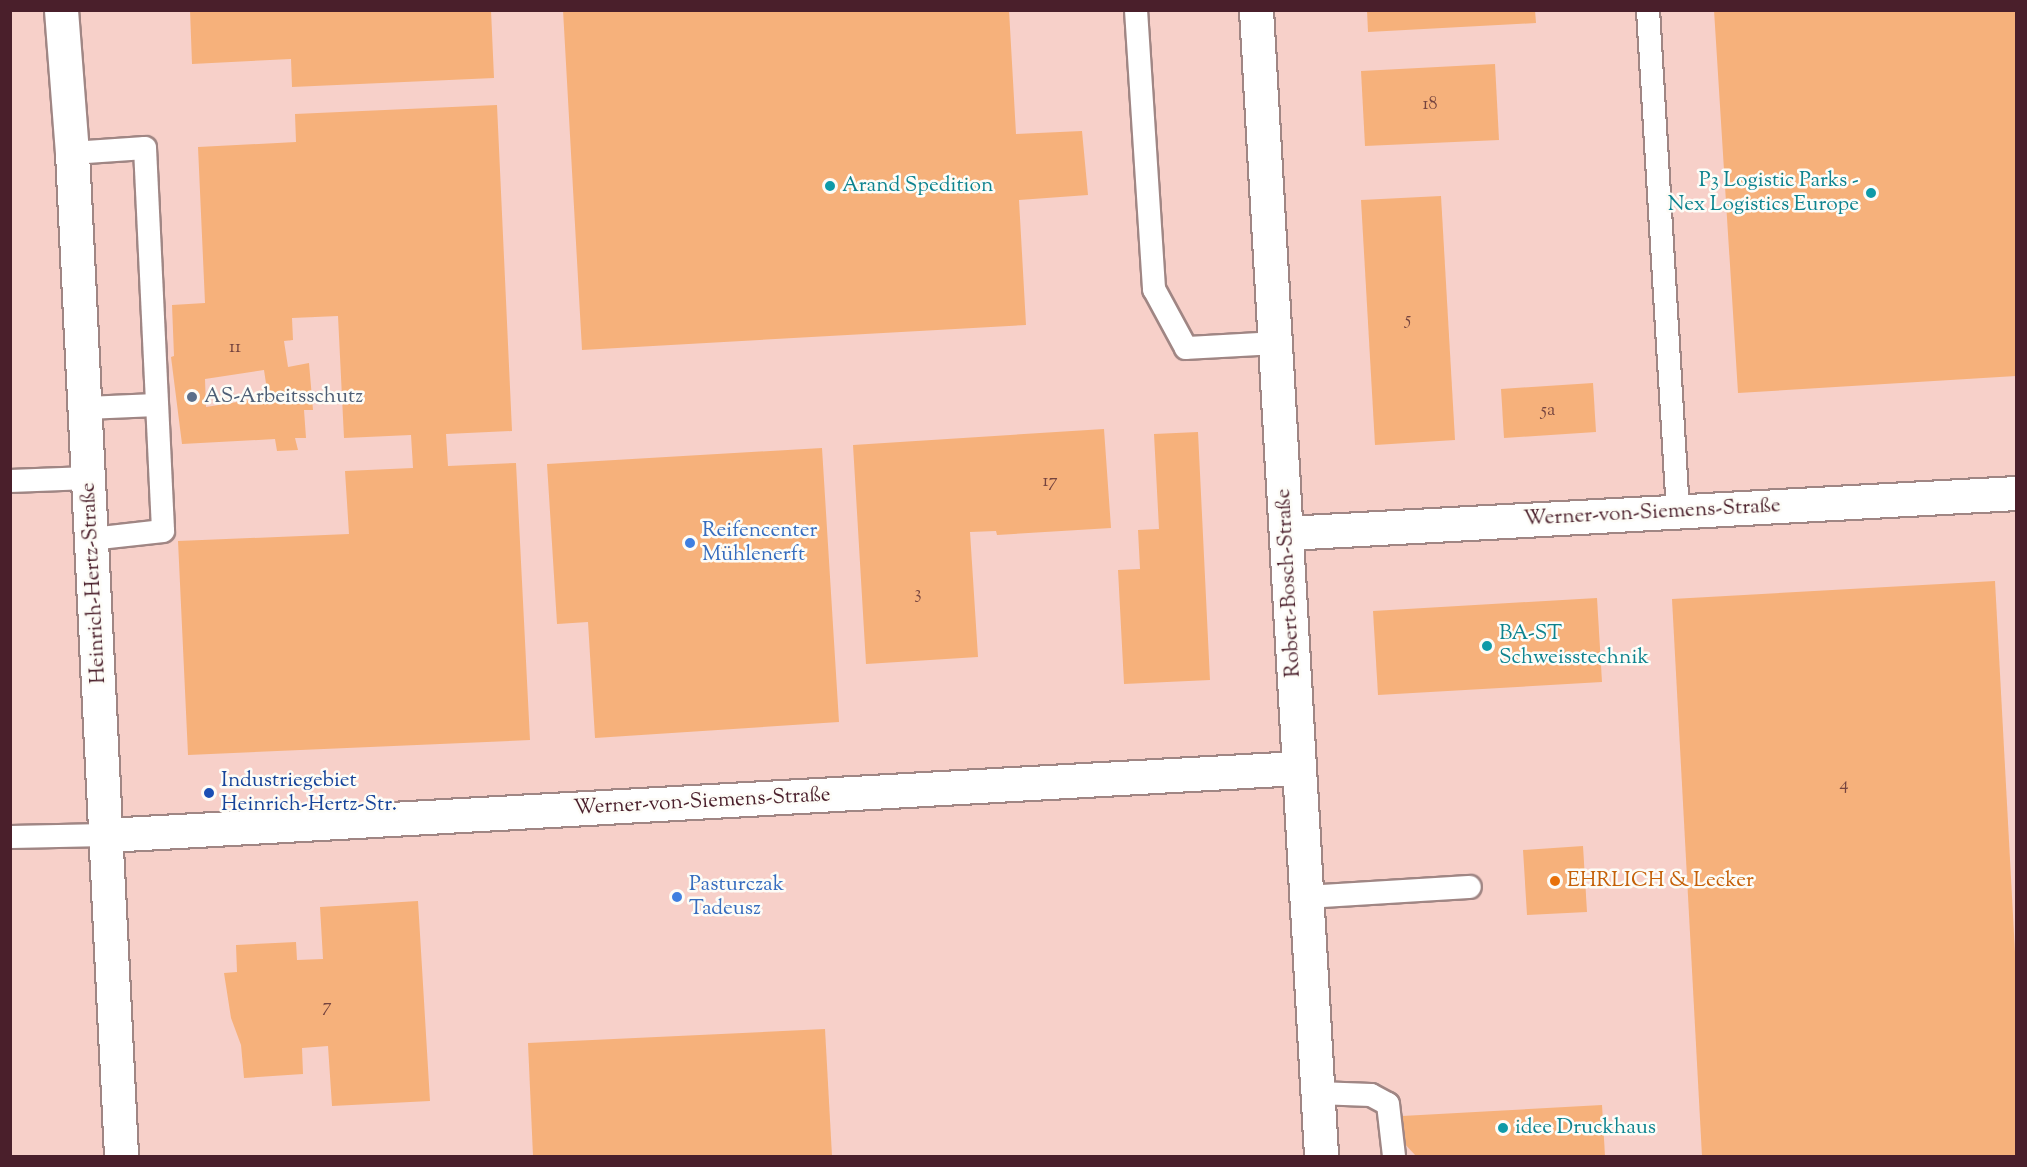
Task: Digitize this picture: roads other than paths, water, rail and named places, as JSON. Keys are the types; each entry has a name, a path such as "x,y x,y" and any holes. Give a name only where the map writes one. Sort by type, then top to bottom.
{"street":[{"name":"Heinrich-Hertz-Straße","path":"61,10 72,153 86,408 121,1156"},
{"name":"Robert-Bosch-Straße","path":"1256,10 1321,1156"},
{"name":"Werner-von-Siemens-Straße","path":"1287,533 2016,493"},
{"name":"Werner-von-Siemens-Straße","path":"107,835 1298,768"}],"lane":[{"path":"1136,10 1154,289 1186,348 1275,343"},
{"path":"1648,10 1678,512"},
{"path":"72,153 145,148 163,531 92,539"},
{"path":"86,408 157,405"},
{"path":"10,482 88,478"},
{"path":"10,837 107,835"},
{"path":"1305,897 1470,886"},
{"path":"1317,1093 1371,1095 1388,1104 1394,1156"}],"place":[{"name":"Arand Spedition","path":"830,186"},
{"name":"P3 Logistic Parks - Nex Logistics Europe","path":"1871,193"},
{"name":"AS-Arbeitsschutz","path":"192,397"},
{"name":"Reifencenter Mühlenerft","path":"690,543"},
{"name":"BA-ST Schweisstechnik","path":"1487,646"},
{"name":"Industriegebiet Heinrich-Hertz-Str.","path":"209,793"},
{"name":"EHRLICH & Lecker","path":"1555,881"},
{"name":"Pasturczak Tadeusz","path":"677,897"},
{"name":"idee Druckhaus","path":"1503,1128"}]}
